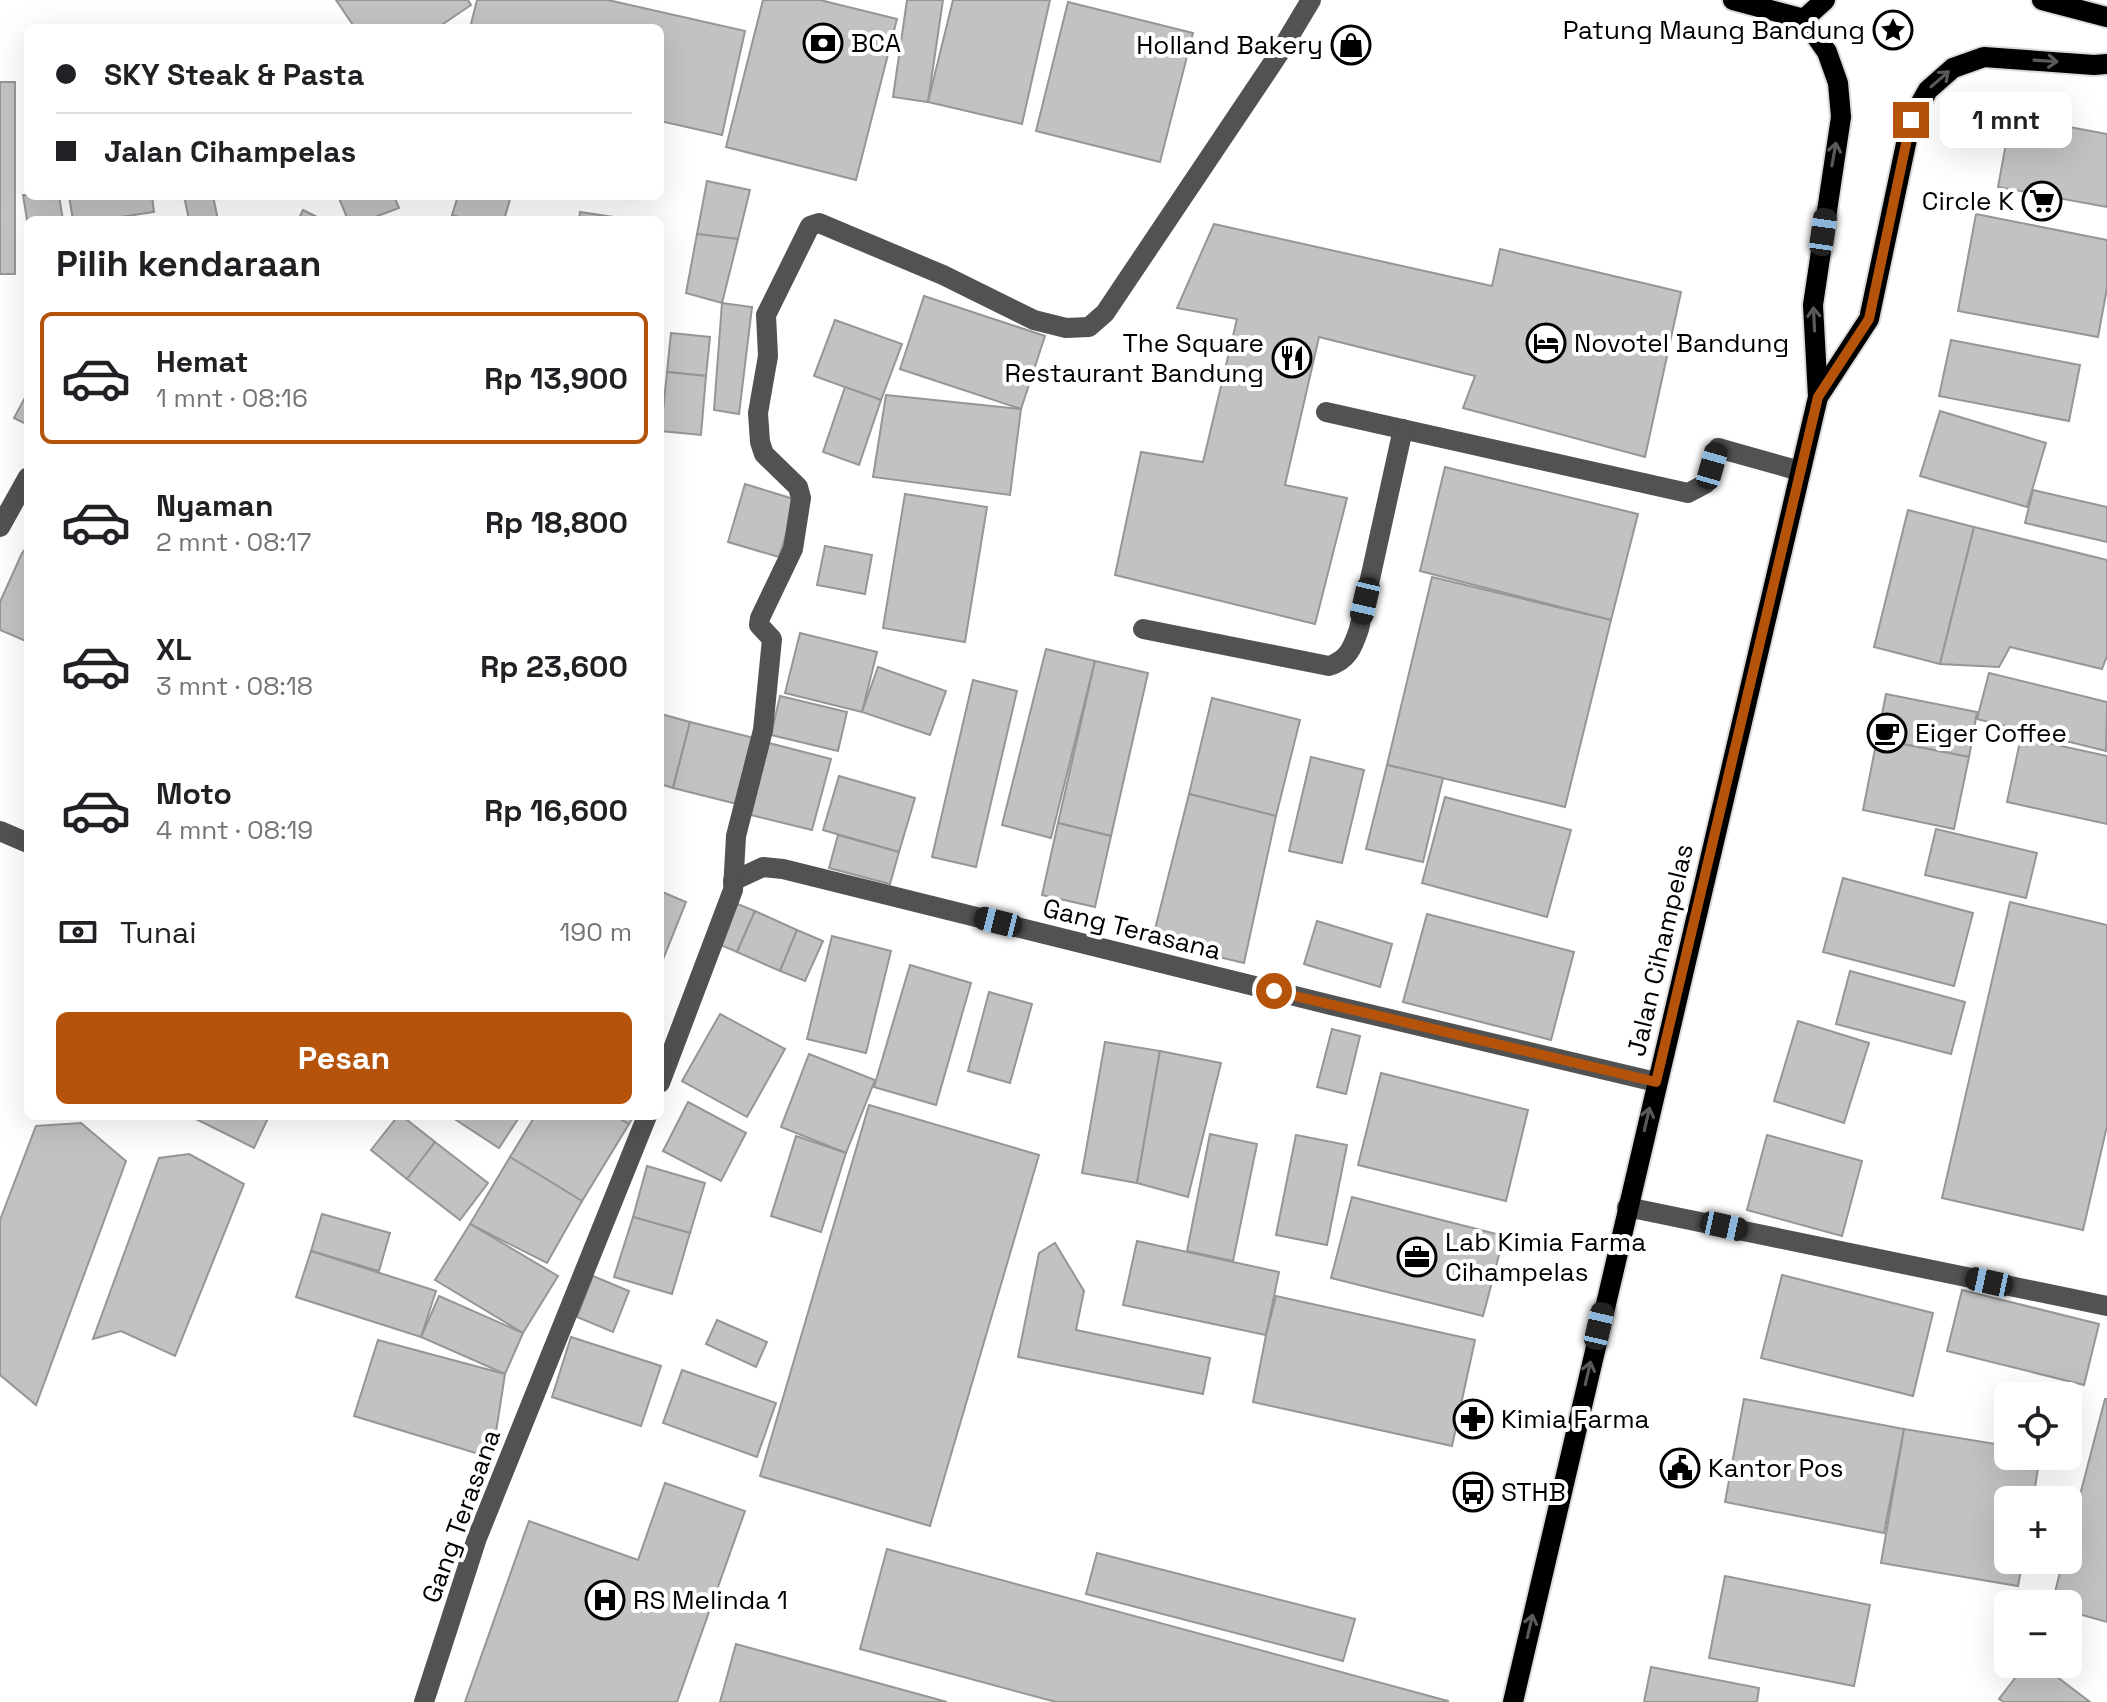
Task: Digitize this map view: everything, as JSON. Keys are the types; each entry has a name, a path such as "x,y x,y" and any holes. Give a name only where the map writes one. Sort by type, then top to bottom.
{"main road":[{"path":"1733,0 1804,19 1825,0"},
{"path":"2042,0 2107,17"},
{"name":"Jalan Cihampelas","path":"1513,1702 1818,397 1813,305 1841,117 1838,83 1827,52 1804,19"},
{"name":"Jalan Cihampelas","path":"1818,397 1869,319 1911,120 1928,90 1953,68 1984,57 2107,64"}],"street":[{"path":"664,1073 733,890 736,836 763,730 772,639 762,630 760,618 793,549 801,498 798,487 764,454 760,442 758,413 768,356 766,315 806,232 814,223 819,223 943,275 1034,320 1066,328 1089,327 1105,313 1278,55 1311,0"},
{"path":"1326,412 1688,493 1705,484 1718,448 1800,471"},
{"path":"1143,629 1329,666 1340,663 1354,643 1359,629 1403,429"},
{"path":"0,527 24,484"},
{"path":"0,831 24,841"},
{"name":"Gang Terasana","path":"733,881 763,867 783,869 1656,1082"},
{"name":"Gang Terasana","path":"424,1702 477,1538 645,1120"},
{"path":"1627,1207 2107,1306"}],"building":[{"path":"336,0 468,0 471,5 443,24 352,24"},
{"path":"477,0 608,0 745,31 722,135 664,122 664,24 471,24"},
{"path":"763,0 820,0 897,19 856,180 726,147"},
{"path":"907,0 943,0 928,102 893,97"},
{"path":"953,0 1050,0 1022,124 928,102"},
{"path":"1068,2 1193,33 1160,162 1036,131"},
{"path":"0,82 15,82 15,274 0,274"},
{"path":"2011,116 2107,134 2107,207 1998,187"},
{"path":"707,181 750,190 738,239 697,234"},
{"path":"23,195 24,200 60,200 62,216 26,216"},
{"path":"70,200 152,200 154,212 128,216 72,216"},
{"path":"185,200 214,200 217,216 188,216"},
{"path":"340,200 396,200 399,208 378,216 346,216"},
{"path":"457,200 510,200 505,216 452,215"},
{"path":"303,210 315,216 300,216"},
{"path":"580,212 607,216 580,216"},
{"path":"1976,214 2107,240 2107,288 2098,337 1958,311"},
{"path":"1214,224 1492,286 1500,249 1681,292 1645,457 1463,408 1475,376 1319,337 1285,485 1347,498 1315,624 1115,575 1141,452 1203,462 1237,319 1177,308"},
{"path":"697,234 738,239 722,303 686,293"},
{"path":"924,296 1045,336 1021,409 900,369"},
{"path":"722,303 752,307 739,414 714,410"},
{"path":"835,320 902,344 881,400 814,376"},
{"path":"671,333 710,337 706,376 667,372"},
{"path":"1951,340 2080,365 2069,421 1939,396"},
{"path":"667,372 706,376 701,435 664,431"},
{"path":"845,387 881,400 859,465 823,452"},
{"path":"886,395 1021,409 1010,495 873,477"},
{"path":"24,399 24,423 14,418"},
{"path":"1940,411 2046,443 2027,507 1920,476"},
{"path":"1445,467 1638,514 1611,620 1420,571"},
{"path":"745,484 797,500 779,557 728,542"},
{"path":"2033,490 2107,507 2107,542 2025,523"},
{"path":"905,494 987,507 965,642 883,628"},
{"path":"1908,510 1974,527 1940,664 1874,647"},
{"path":"1974,527 2107,560 2107,656 2102,669 2010,647 1999,667 1940,664"},
{"path":"825,546 872,555 865,594 817,585"},
{"path":"24,551 24,640 0,630 0,602"},
{"path":"1432,577 1611,620 1565,807 1387,765"},
{"path":"800,633 877,652 862,712 785,693"},
{"path":"1046,649 1095,661 1051,838 1002,825"},
{"path":"1095,661 1148,673 1111,836 1058,823"},
{"path":"878,667 946,691 930,735 862,712"},
{"path":"1989,673 2107,702 2106,751 1977,719"},
{"path":"973,680 1017,691 976,867 932,857"},
{"path":"1886,694 1977,712 1969,757 1877,739"},
{"path":"780,696 847,712 838,751 771,735"},
{"path":"1212,698 1300,720 1276,816 1189,794"},
{"path":"664,715 690,722 673,788 664,785"},
{"path":"690,722 754,738 737,804 673,788"},
{"path":"2021,737 2107,756 2107,824 2007,802"},
{"path":"1877,739 1969,757 1954,829 1863,810"},
{"path":"769,743 831,759 812,830 751,815"},
{"path":"1311,757 1364,770 1342,863 1289,851"},
{"path":"1387,765 1443,778 1423,862 1366,849"},
{"path":"839,776 915,798 899,852 823,830"},
{"path":"1189,794 1276,816 1244,963 1152,941"},
{"path":"1445,797 1571,830 1547,917 1422,883"},
{"path":"1058,823 1111,836 1095,907 1042,895"},
{"path":"1936,829 2037,853 2026,898 1925,875"},
{"path":"838,835 899,852 890,884 829,868"},
{"path":"1843,878 1973,913 1954,986 1823,952"},
{"path":"664,893 686,902 664,957"},
{"path":"2010,902 2107,925 2107,1126 2083,1230 1942,1198"},
{"path":"735,903 755,911 737,952 718,944"},
{"path":"755,911 797,930 780,971 737,952"},
{"path":"1427,914 1574,952 1551,1040 1403,1002"},
{"path":"1317,921 1392,944 1380,987 1304,964"},
{"path":"797,930 823,941 805,981 780,971"},
{"path":"832,936 891,951 866,1053 807,1039"},
{"path":"910,965 971,983 936,1105 874,1087"},
{"path":"1850,971 1965,1002 1951,1054 1836,1024"},
{"path":"989,992 1032,1004 1010,1083 968,1071"},
{"path":"720,1014 785,1049 747,1117 682,1081"},
{"path":"1798,1021 1869,1043 1844,1123 1774,1101"},
{"path":"1332,1029 1360,1036 1346,1094 1317,1087"},
{"path":"1105,1042 1160,1051 1137,1183 1082,1173"},
{"path":"1160,1051 1221,1063 1188,1197 1137,1183"},
{"path":"809,1054 875,1080 846,1153 781,1127"},
{"path":"1381,1073 1528,1110 1506,1201 1358,1165"},
{"path":"688,1102 746,1133 721,1181 663,1151"},
{"path":"869,1105 1039,1155 930,1526 760,1476"},
{"path":"198,1120 267,1120 254,1148"},
{"path":"395,1120 407,1120 435,1142 407,1179 371,1150"},
{"path":"456,1120 517,1120 499,1148"},
{"path":"533,1120 622,1120 629,1124 582,1201 510,1157"},
{"path":"81,1123 126,1161 36,1405 0,1375 0,1220 36,1126"},
{"path":"1210,1134 1257,1144 1233,1261 1187,1251"},
{"path":"1296,1135 1347,1145 1327,1245 1276,1235"},
{"path":"1767,1135 1862,1161 1842,1236 1747,1210"},
{"path":"796,1136 846,1153 821,1232 771,1216"},
{"path":"435,1142 488,1183 460,1220 407,1179"},
{"path":"189,1154 244,1184 175,1356 121,1331 93,1339 159,1158"},
{"path":"510,1157 582,1201 547,1263 470,1224"},
{"path":"647,1166 705,1183 690,1233 633,1217"},
{"name":"Lab Kimia Farma Cihampelas","path":"1352,1197 1504,1236 1483,1316 1331,1278"},
{"path":"322,1214 390,1233 379,1271 311,1251"},
{"path":"633,1217 690,1233 672,1294 614,1277"},
{"path":"470,1224 558,1276 523,1333 435,1280"},
{"path":"1137,1241 1279,1272 1266,1335 1123,1305"},
{"path":"1055,1243 1084,1291 1076,1330 1210,1358 1203,1394 1018,1357 1039,1253"},
{"path":"311,1251 436,1291 421,1337 296,1297"},
{"path":"1782,1275 1933,1313 1913,1396 1761,1358"},
{"path":"593,1276 629,1291 613,1332 577,1317"},
{"path":"1962,1290 2099,1324 2084,1385 2082,1382 1947,1351"},
{"path":"439,1296 523,1333 505,1374 421,1337"},
{"path":"1276,1296 1475,1340 1452,1446 1253,1402"},
{"path":"717,1320 767,1342 756,1367 706,1344"},
{"path":"571,1337 661,1366 641,1426 552,1397"},
{"path":"378,1340 505,1374 492,1458 354,1416"},
{"path":"682,1370 776,1403 757,1457 663,1423"},
{"path":"1744,1399 1904,1429 1884,1533 1725,1502"},
{"path":"2107,1399 2107,1622 2082,1615 2082,1590 2056,1590 2060,1574 2082,1574 2082,1487"},
{"path":"1904,1429 1994,1444 1994,1470 2038,1470 2035,1486 1994,1486 1994,1574 2020,1574 2018,1586 1881,1563"},
{"name":"RS Melinda 1","path":"665,1483 745,1511 677,1702 465,1702 529,1521 638,1560"},
{"path":"887,1549 1448,1702 1056,1702 860,1649"},
{"path":"1097,1553 1355,1619 1343,1661 1086,1594"},
{"path":"1725,1576 1870,1605 1854,1686 1709,1658"},
{"path":"736,1644 947,1702 720,1702"},
{"path":"1651,1667 1759,1688 1757,1702 1644,1702"},
{"path":"2015,1678 2058,1678 2090,1702 2004,1702 1999,1699"}],"place":[{"name":"Patung Maung Bandung","path":"1893,30"},
{"name":"BCA","path":"823,43"},
{"name":"Holland Bakery","path":"1351,45"},
{"name":"Circle K","path":"2042,201"},
{"name":"Novotel Bandung","path":"1546,343"},
{"name":"The Square Restaurant Bandung","path":"1292,358"},
{"name":"Eiger Coffee","path":"1887,733"},
{"name":"Lab Kimia Farma Cihampelas","path":"1417,1257"},
{"name":"Kimia Farma","path":"1473,1419"},
{"name":"Kantor Pos","path":"1680,1468"},
{"name":"STHB","path":"1473,1492"},
{"name":"RS Melinda 1","path":"605,1600"}],"route":[{"path":"1274,991 1656,1082 1818,397 1869,319 1911,120"}]}
